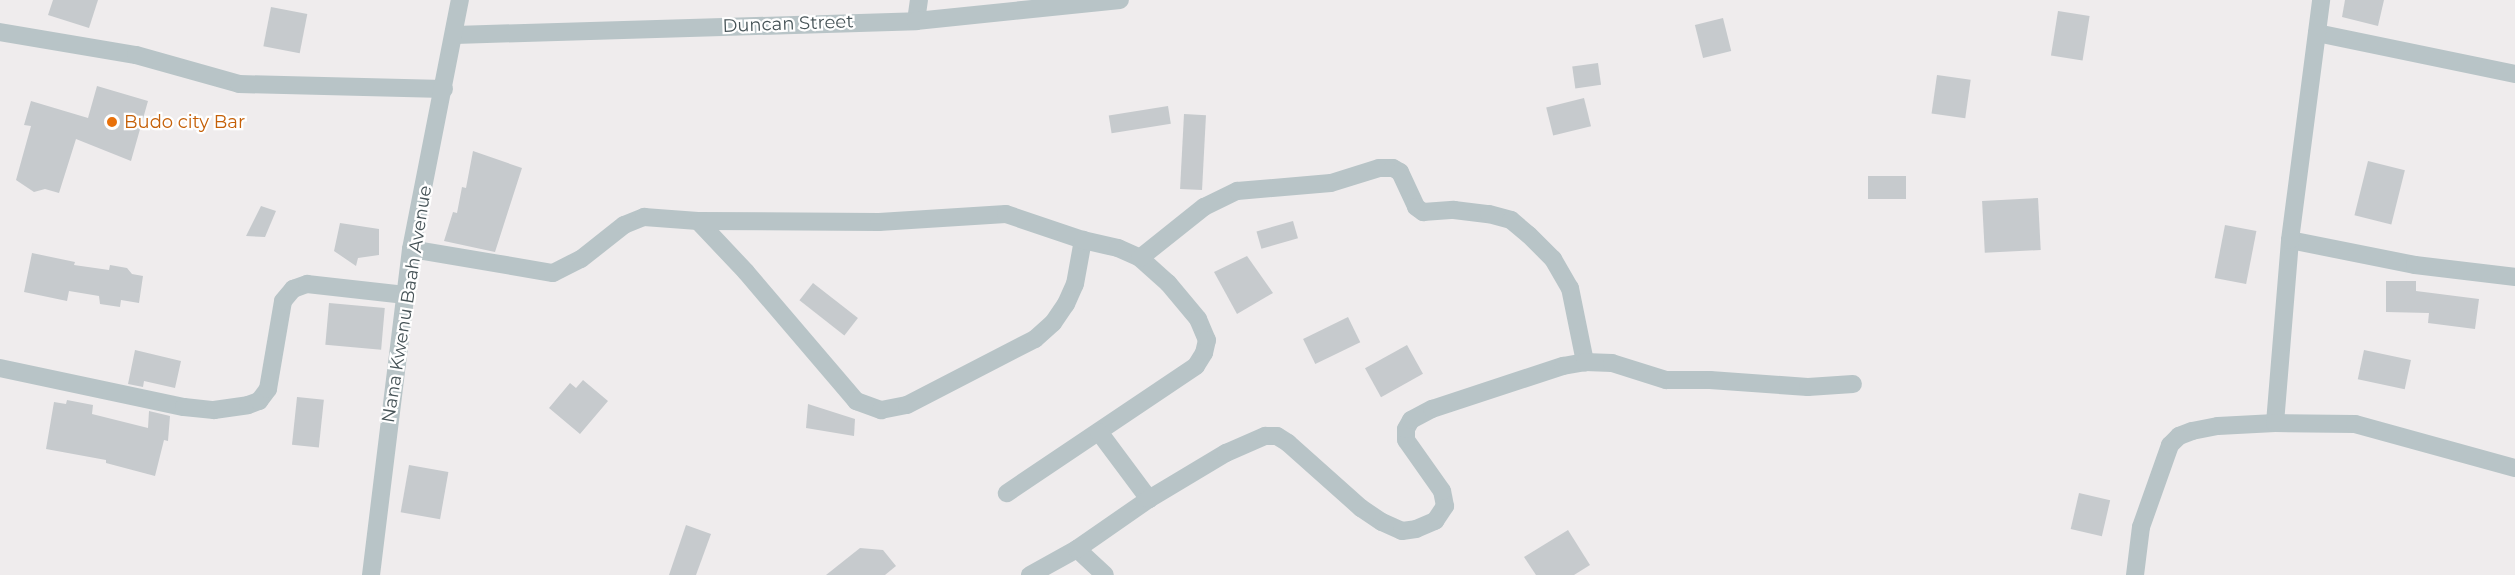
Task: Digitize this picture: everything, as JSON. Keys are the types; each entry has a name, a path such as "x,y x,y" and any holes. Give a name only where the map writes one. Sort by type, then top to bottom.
{"street":[{"name":"Nana Kwenu Baah Avenue","path":"371,575 411,249 460,0"},
{"path":"916,21 919,0"},
{"name":"Duncan Street","path":"455,34 916,21 1120,0"},
{"path":"2274,423 2290,240 2321,0"},
{"path":"0,32 136,55 240,84 444,89"},
{"path":"2317,33 2515,74"},
{"path":"1140,258 1204,207 1236,191 1331,183 1379,168 1393,168 1400,172 1416,207 1423,212 1489,214 1511,220 1529,235 1552,259 1570,288 1585,362"},
{"path":"411,249 553,273 581,259 624,225 644,218 698,221 879,222 1006,214 1083,240 1118,248 1140,258 1168,283 1198,319 1207,340 1204,353 1196,366 1008,493"},
{"path":"698,221 856,401 881,410 907,405 1035,339 1053,323 1066,304 1075,284 1083,240"},
{"path":"2290,240 2415,265 2515,278"},
{"path":"0,368 184,407 214,410 248,405 259,401 268,389 283,301 293,289 307,284 405,294"},
{"path":"1030,575 1077,549 1149,499 1226,453 1265,436 1277,436 1288,442 1360,508 1402,531 1416,529 1435,520 1445,506 1442,491 1406,440 1406,429 1411,420 1432,409 1563,366 1585,362 1612,363 1666,380 1710,380 1808,387 1853,384"},
{"path":"2135,575 2141,527 2170,445 2179,436 2192,431 2218,426 2274,423 2355,424 2515,468"},
{"path":"1099,432 1149,499"},
{"path":"1077,549 1105,575"}],"building":[{"path":"53,0 98,0 89,28 48,15"},
{"path":"2345,0 2384,0 2378,26 2342,17"},
{"path":"271,7 307,14 300,53 263,46"},
{"path":"2058,11 2090,16 2083,60 2051,55"},
{"path":"1723,18 1731,51 1703,58 1695,25"},
{"path":"1598,63 1601,85 1575,88 1572,67"},
{"path":"1937,75 1971,80 1965,118 1932,114"},
{"path":"97,86 148,101 131,161 76,139 59,193 45,189 34,192 16,180 31,126 24,125 31,101 88,118"},
{"path":"1584,98 1591,126 1553,136 1546,107"},
{"path":"1168,106 1171,124 1112,133 1109,115"},
{"path":"1184,114 1206,115 1202,190 1180,189"},
{"path":"473,151 522,168 495,252 444,241 453,212 457,213 462,187 466,188"},
{"path":"2368,161 2405,170 2391,225 2354,215"},
{"path":"1868,176 1906,176 1906,199 1868,199"},
{"path":"2038,198 2041,250 1985,253 1982,201"},
{"path":"261,206 276,211 265,237 246,236"},
{"path":"1293,221 1298,238 1261,249 1256,231"},
{"path":"340,223 379,229 379,255 358,258 356,266 334,251"},
{"path":"2225,225 2256,231 2246,284 2215,278"},
{"path":"32,253 75,262 74,265 109,270 110,265 127,268 132,274 143,276 139,303 121,300 120,307 100,304 99,296 69,291 67,301 24,292"},
{"path":"1247,256 1273,293 1237,314 1214,272"},
{"path":"2386,281 2416,281 2416,291 2479,299 2475,329 2428,323 2429,313 2386,312"},
{"path":"813,283 858,318 844,335 799,300"},
{"path":"329,303 385,308 381,350 325,345"},
{"path":"1348,317 1360,342 1315,364 1303,339"},
{"path":"1407,345 1423,374 1381,397 1365,368"},
{"path":"135,350 181,361 175,388 144,381 143,387 128,384"},
{"path":"2364,350 2411,360 2405,389 2358,379"},
{"path":"583,380 608,401 580,434 549,408 570,383 576,388"},
{"path":"297,397 324,400 319,448 292,445"},
{"path":"67,400 93,405 92,414 148,428 149,411 170,416 168,441 164,440 155,476 106,463 106,460 46,449 54,402 66,404"},
{"path":"808,404 855,419 854,436 806,428"},
{"path":"409,465 448,472 440,519 401,512"},
{"path":"2079,493 2110,500 2102,536 2071,529"},
{"path":"686,525 711,534 696,575 669,575"},
{"path":"1568,530 1590,565 1574,575 1536,575 1524,557"},
{"path":"860,548 883,550 896,566 885,575 826,575"}],"place":[{"name":"Budo city Bar","path":"112,122"}]}
